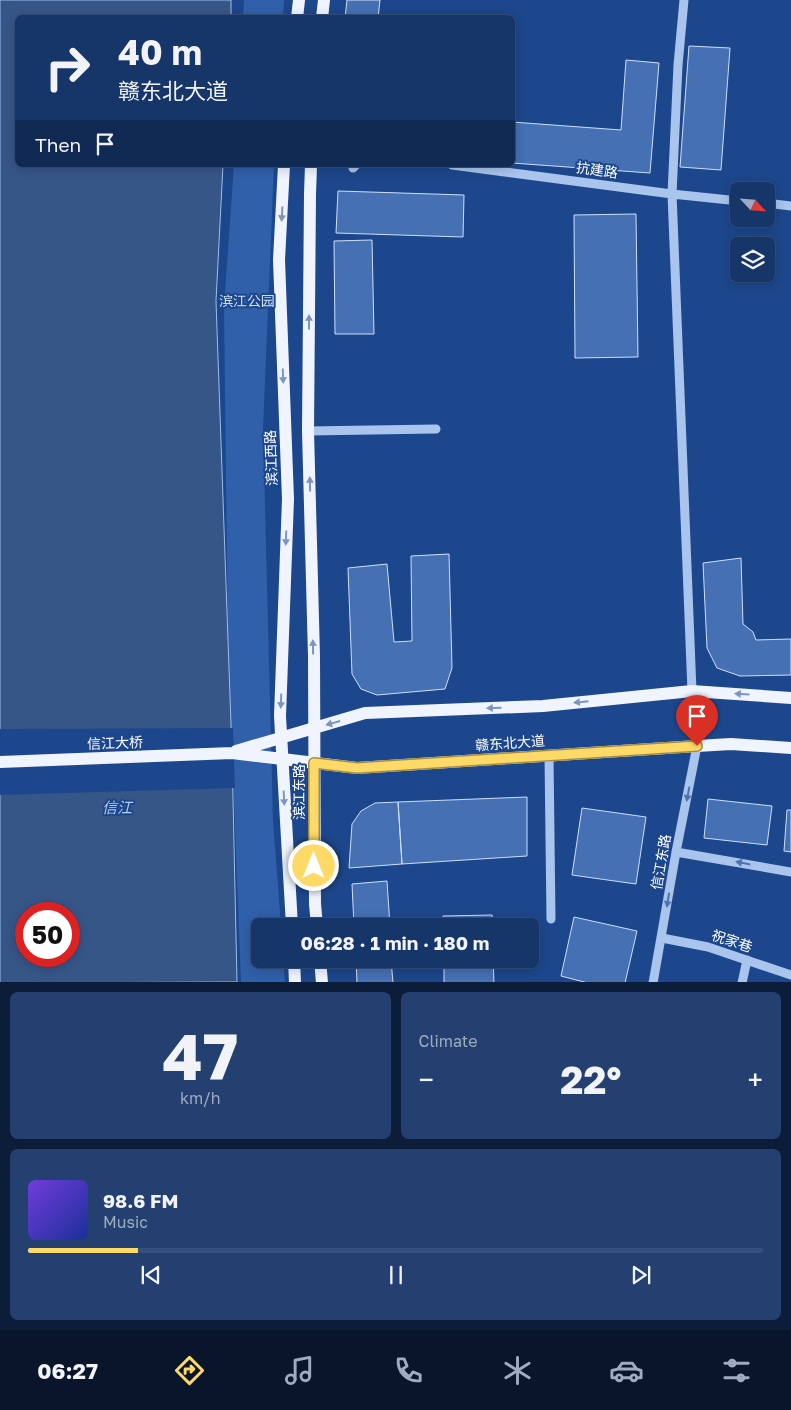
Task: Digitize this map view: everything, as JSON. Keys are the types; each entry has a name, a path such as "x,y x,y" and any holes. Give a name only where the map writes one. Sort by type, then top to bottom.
{"main road":[{"path":"297,15 298,0"},
{"path":"322,15 324,0"},
{"name":"滨江西路","path":"282,749 280,706 288,499 279,260 284,167"},
{"path":"311,167 308,431 314,728"},
{"path":"232,753 282,749 314,728 365,713 543,706 692,691 791,698"},
{"name":"滨江东路","path":"314,728 315,918"},
{"name":"赣东北大道","path":"232,753 282,749 314,763 357,768 731,744 791,748"},
{"name":"滨江东路","path":"282,749 292,918"},
{"name":"信江大桥","path":"0,762 232,753"},
{"path":"294,968 295,982"},
{"path":"321,968 322,982"}],"street":[{"path":"684,0 678,64 672,194 692,691"},
{"name":"抗建路","path":"467,167 730,200"},
{"path":"775,205 791,206"},
{"path":"308,431 436,429"},
{"name":"信江东路","path":"653,982 697,746"},
{"path":"549,755 551,919"},
{"path":"676,852 791,872"},
{"name":"祝家巷","path":"662,938 708,947 791,976"},
{"path":"742,982 747,960"}],"green space":[{"path":"244,0 284,0 283,15 243,15"},
{"name":"滨江公园","path":"234,167 274,167 263,428 273,821 280,918 251,918 251,968 284,968 285,982 241,982 228,646 224,307"}],"water":[{"name":"信江","path":"0,0 231,0 231,15 15,15 15,167 223,167 216,301 232,753 237,982 0,982"}],"pier":[{"path":"233,728 235,788 0,795 0,729"}],"building":[{"path":"347,0 380,0 378,15 345,15"},
{"path":"689,46 730,48 721,170 680,167"},
{"path":"626,60 659,63 650,173 515,163 515,122 621,130"},
{"path":"338,191 464,195 463,237 336,233"},
{"path":"636,214 638,357 575,358 574,215"},
{"path":"372,240 374,334 335,334 334,241"},
{"path":"449,554 452,668 445,689 377,695 361,689 352,674 348,568 387,564 394,642 412,641 411,556"},
{"path":"741,558 743,624 753,632 756,640 791,639 791,675 740,676 717,668 707,648 703,563"},
{"path":"527,797 527,856 402,864 398,802"},
{"path":"708,799 772,806 767,845 704,838"},
{"path":"398,802 402,864 349,868 352,824 361,811 375,803"},
{"path":"582,808 646,817 636,884 572,875"},
{"path":"787,810 791,810 791,852 784,851"},
{"path":"387,881 389,918 354,918 352,884"},
{"path":"492,915 492,918 443,918 443,916"},
{"path":"574,917 637,931 625,982 584,982 561,976"},
{"path":"356,968 392,968 393,982 357,982"},
{"path":"444,968 493,968 494,982 444,982"}],"route":[{"path":"314,866 314,763 357,768 697,746"}]}
